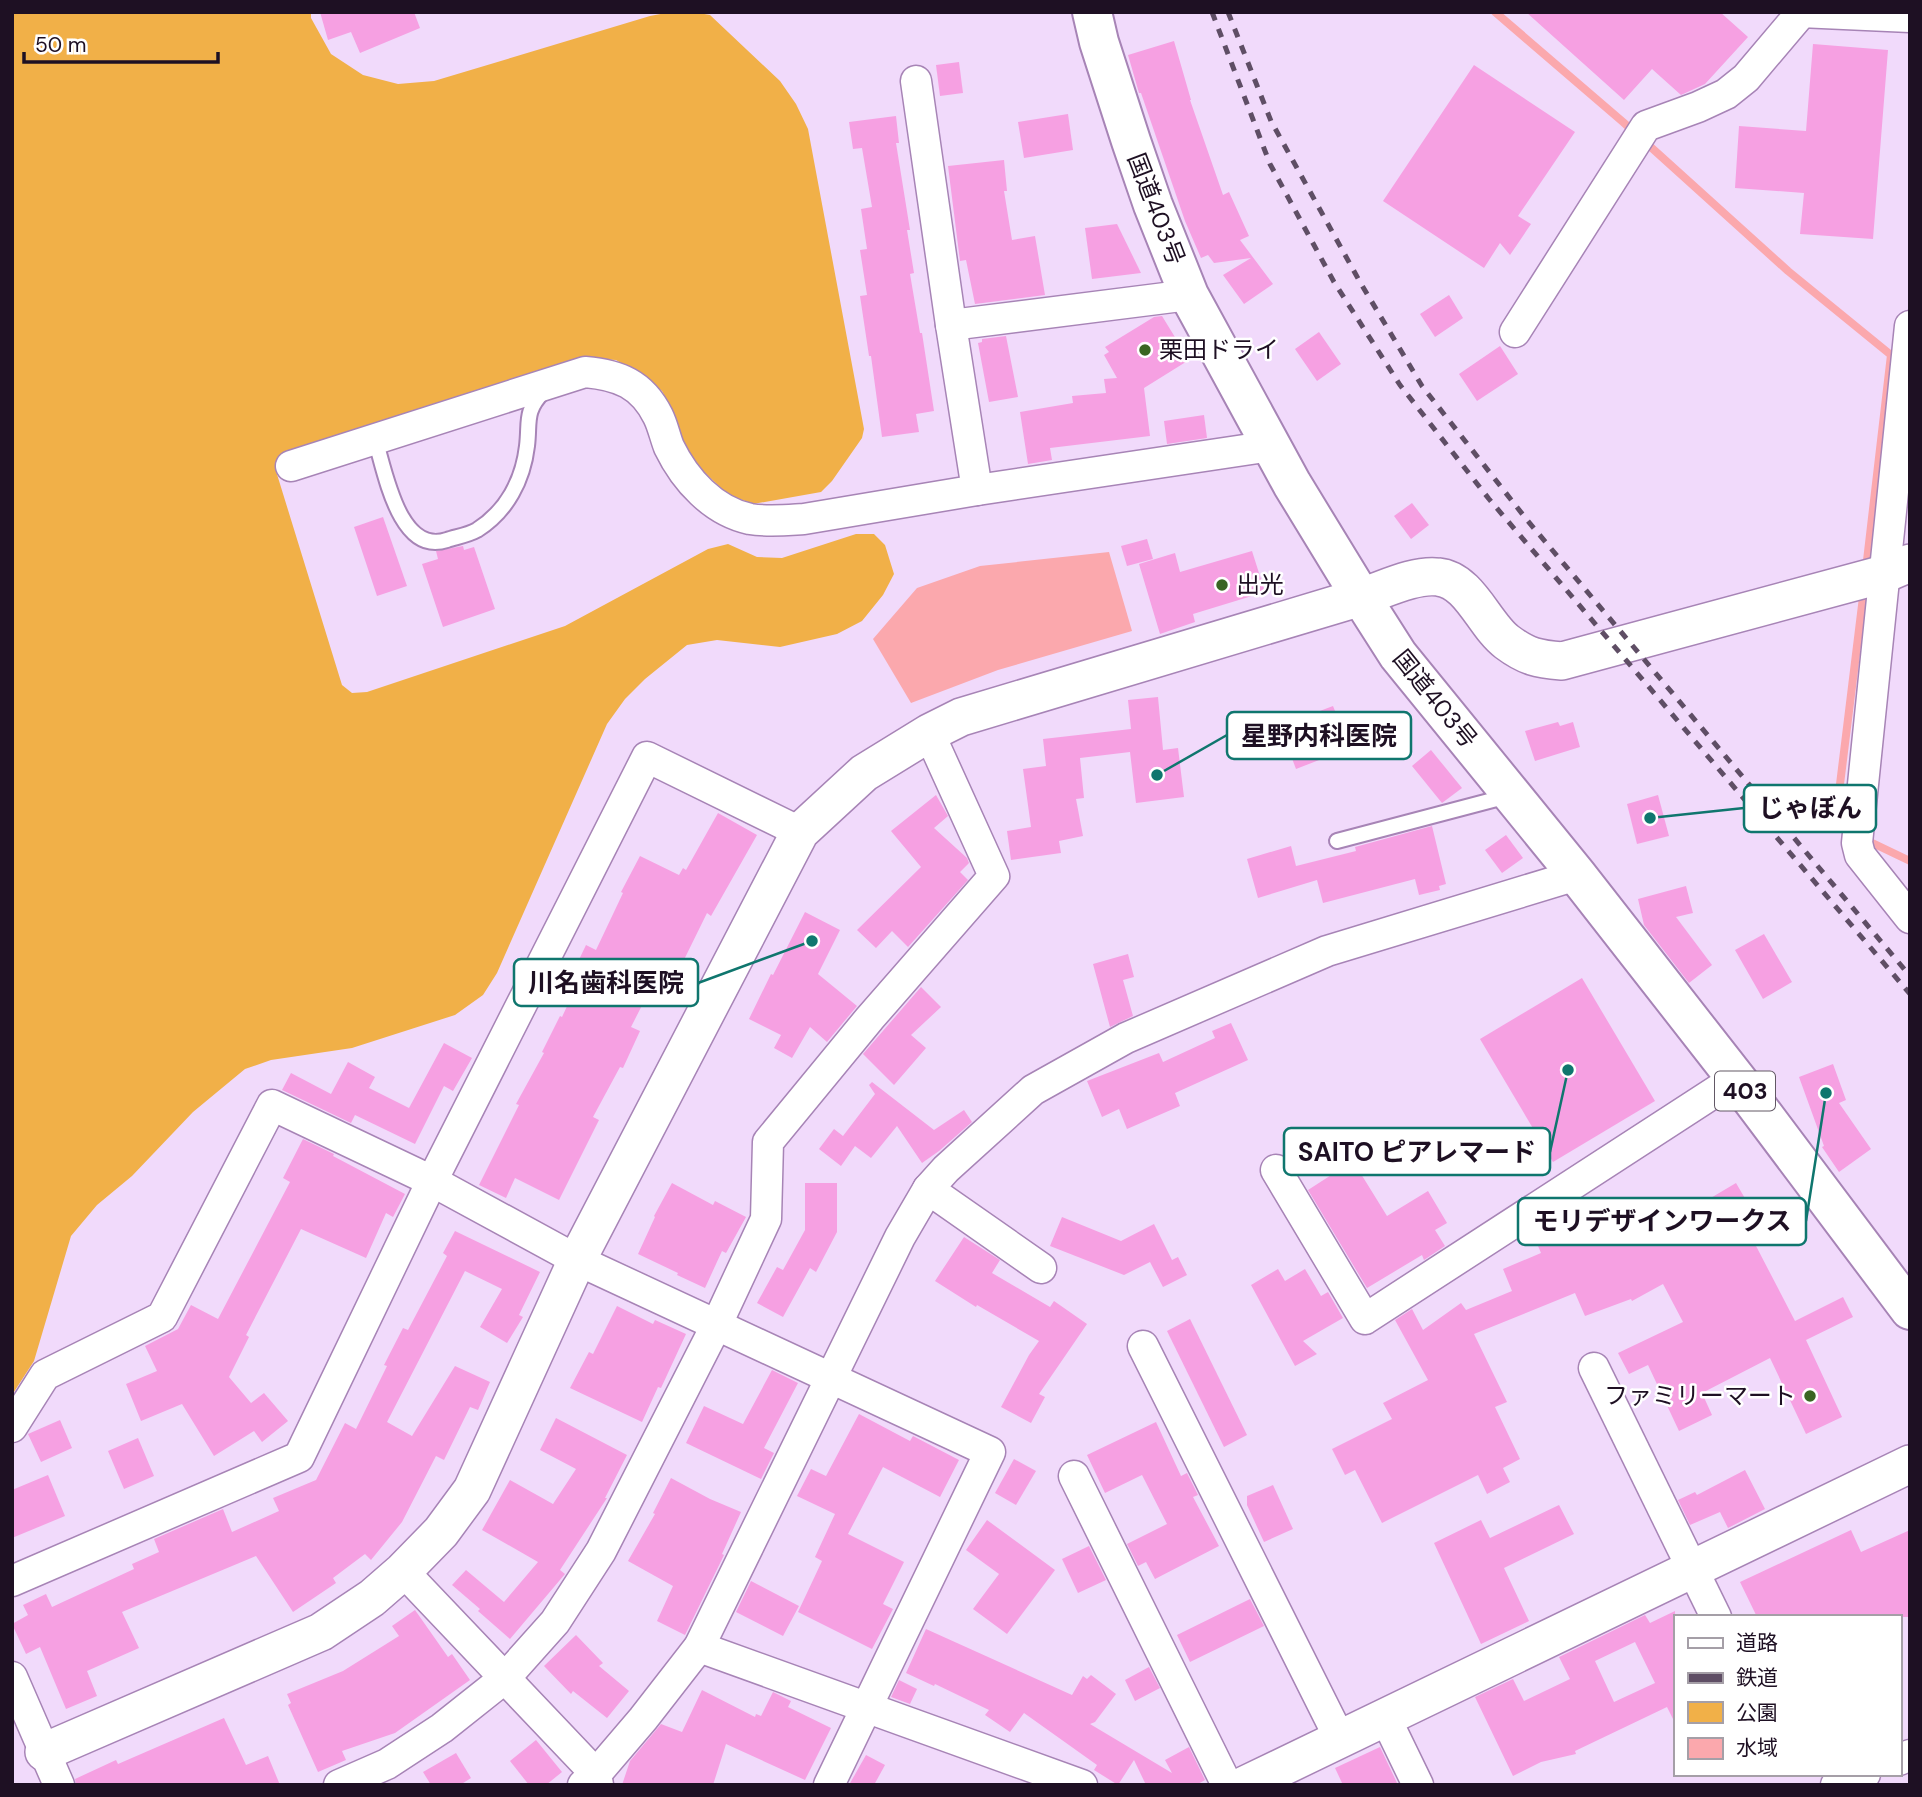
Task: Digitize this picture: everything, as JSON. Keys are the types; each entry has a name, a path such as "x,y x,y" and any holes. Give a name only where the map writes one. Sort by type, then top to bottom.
{"highway":[{"name":"国道403号","path":"1093,12 1099,42 1131,141 1189,295 1292,484 1361,597 1398,655 1577,875 1738,1081 1910,1310"}],"street":[{"path":"1515,332 1646,126 1726,94 1746,78 1800,12 1910,17"},
{"path":"916,81 977,490"},
{"path":"951,325 1189,295"},
{"path":"1910,327 1897,568 1857,843 1860,855 1910,918"},
{"path":"291,466 585,372 607,374 630,383 647,399 659,417 668,445 682,470 721,509 750,519 804,519 1271,446"},
{"path":"44,1752 321,1632 372,1598 441,1532 472,1490 577,1260 800,832 864,773 929,733 961,717 1414,579 1440,577 1461,586 1505,641 1533,658 1562,661 1897,568"},
{"path":"339,1785 387,1764 442,1728 505,1678 555,1622 601,1551 717,1324 766,1219 768,1142 870,1018 994,876 929,733"},
{"path":"12,1581 299,1457 432,1181 647,757 800,832"},
{"path":"1860,855 1910,880"},
{"path":"403,1571 505,1678 592,1781 699,1647 900,1237 928,1189 946,1169 1033,1090 1126,1038 1326,951 1577,875"},
{"path":"1276,1171 1365,1318 1721,1088 1738,1081"},
{"path":"12,1427 46,1375 162,1317 272,1105 432,1181 577,1260 990,1452 829,1785"},
{"path":"928,1189 1041,1268"},
{"path":"1143,1346 1340,1739"},
{"path":"1594,1368 1715,1615"},
{"path":"1245,1785 1910,1464"},
{"path":"1074,1476 1227,1785"},
{"path":"699,1647 1082,1785"},
{"path":"12,1677 59,1785"},
{"path":"1385,1717 1418,1785"},
{"path":"1836,1785 1860,1776"}],"lane":[{"path":"375,439 395,504 405,526 425,541 438,543 475,531 498,513 513,493 523,469 531,405 557,381"},
{"path":"1337,841 1513,795"}],"green space":[{"path":"12,12 311,12 311,18 331,54 363,75 398,84 434,81 650,16 693,12 710,15 780,81 796,104 808,129 864,429 862,438 832,481 821,492 753,504 727,494 696,464 682,439 662,391 616,360 582,358 291,451 281,458 276,471 342,685 352,693 367,692 565,626 708,549 728,544 757,557 782,558 856,534 874,534 885,545 894,574 883,595 862,621 837,634 780,647 717,640 687,645 645,679 625,699 607,724 497,973 483,995 455,1015 352,1048 271,1060 245,1069 193,1112 132,1176 97,1205 71,1236 34,1361 12,1395"}],"water":[{"path":"1109,552 1132,631 998,670 911,703 873,639 917,588 980,566"}],"building":[{"path":"320,12 414,12 420,28 360,53 351,32 328,40"},
{"path":"1526,12 1720,12 1748,37 1705,84 1681,95 1652,69 1624,100"},
{"path":"1174,41 1190,100 1223,195 1229,192 1249,236 1240,240 1273,284 1244,304 1223,275 1251,258 1214,263 1208,255 1201,258 1185,221 1128,55"},
{"path":"1813,44 1888,50 1873,239 1800,234 1804,193 1735,188 1739,126 1806,131"},
{"path":"959,62 963,93 940,96 936,65"},
{"path":"1474,65 1575,132 1518,216 1531,224 1510,255 1500,243 1484,268 1383,201"},
{"path":"1068,114 1073,150 1024,158 1018,122"},
{"path":"896,116 899,143 896,143 914,273 910,274 934,411 916,414 919,432 882,437 860,296 867,295 860,250 867,249 861,209 872,207 862,148 853,149 849,122"},
{"path":"1004,160 1007,191 1004,191 1012,240 1035,236 1045,295 975,304 966,260 960,261 948,166"},
{"path":"1117,224 1141,273 1092,279 1085,228"},
{"path":"1449,295 1463,318 1435,337 1420,314"},
{"path":"1162,316 1189,360 1144,388 1150,436 1050,448 1052,460 1028,464 1020,412 1073,403 1072,396 1106,393 1104,379 1117,378 1104,355 1109,352 1105,347 1154,317"},
{"path":"1319,332 1341,364 1317,381 1295,349"},
{"path":"1006,336 1018,397 989,402 978,343 982,342 982,339"},
{"path":"1500,346 1518,374 1477,401 1459,374"},
{"path":"1204,415 1207,438 1167,444 1164,421"},
{"path":"1412,503 1429,525 1411,539 1394,516"},
{"path":"383,517 407,586 377,596 354,527"},
{"path":"1147,539 1153,559 1127,566 1121,546"},
{"path":"463,546 464,550 474,547 495,609 443,627 422,564 438,559 436,551"},
{"path":"1252,551 1265,592 1193,614 1195,622 1160,634 1139,564 1175,553 1180,572"},
{"path":"1158,697 1163,750 1178,748 1184,797 1136,803 1130,752 1080,758 1084,798 1076,799 1083,836 1059,841 1061,853 1011,860 1007,831 1031,827 1023,769 1046,766 1043,739 1131,729 1128,700"},
{"path":"1333,706 1350,748 1296,769 1280,726"},
{"path":"1558,722 1560,726 1573,722 1580,747 1535,761 1525,731"},
{"path":"1431,750 1462,788 1442,803 1412,766"},
{"path":"936,795 948,816 934,828 967,858 969,863 960,872 968,880 908,947 892,931 876,948 857,930 921,867 891,831"},
{"path":"1658,795 1669,836 1637,844 1627,804"},
{"path":"718,813 757,835 711,916 707,913 676,976 661,968 631,1027 640,1031 623,1068 620,1067 593,1117 599,1120 559,1200 515,1178 506,1198 479,1185 519,1105 516,1104 583,972 575,968 586,945 596,950 640,856 679,875 683,868 686,870"},
{"path":"1432,826 1446,884 1439,886 1440,890 1419,895 1415,879 1323,903 1317,880 1258,898 1247,859 1291,846 1296,866 1356,851 1355,847"},
{"path":"1506,835 1523,858 1502,873 1485,850"},
{"path":"1686,886 1693,913 1676,917 1712,965 1689,983 1644,925 1638,899"},
{"path":"805,912 840,930 818,974 857,1006 827,1042 810,1027 792,1058 774,1048 781,1035 749,1019"},
{"path":"1764,934 1792,982 1763,999 1735,950"},
{"path":"1128,954 1134,977 1123,980 1133,1016 1110,1027 1093,964"},
{"path":"1582,978 1655,1101 1553,1162 1480,1039"},
{"path":"921,987 941,1007 911,1035 926,1048 894,1085 863,1054"},
{"path":"1231,1023 1248,1060 1175,1093 1180,1106 1127,1129 1119,1109 1102,1117 1087,1081 1159,1053 1163,1062 1215,1038 1212,1031"},
{"path":"444,1043 472,1058 453,1091 444,1086 415,1144 355,1115 351,1123 282,1090 291,1073 331,1094 348,1062 375,1077 369,1088 409,1108"},
{"path":"1833,1064 1846,1100 1839,1103 1871,1149 1839,1172 1822,1147 1824,1146 1799,1077"},
{"path":"872,1082 934,1130 964,1110 972,1122 922,1163 897,1126 871,1158 855,1146 841,1166 819,1149 834,1129 843,1136 875,1094 869,1085"},
{"path":"303,1139 405,1194 393,1217 386,1213 366,1258 301,1229 246,1335 249,1337 229,1377 251,1403 264,1393 288,1421 262,1442 254,1431 214,1456 182,1404 141,1421 126,1384 157,1371 145,1346 178,1329 191,1305 218,1319 290,1182 283,1178"},
{"path":"1353,1161 1387,1216 1428,1191 1447,1223 1435,1230 1445,1246 1424,1260 1422,1255 1367,1288 1308,1190"},
{"path":"672,1183 713,1205 715,1201 746,1217 726,1253 722,1251 705,1288 638,1254"},
{"path":"805,1183 837,1183 837,1232 816,1272 810,1268 783,1317 757,1303 777,1267 783,1270 805,1230"},
{"path":"1736,1183 1767,1236 1755,1244 1795,1321 1843,1297 1853,1317 1806,1340 1842,1417 1806,1434 1770,1358 1702,1393 1712,1415 1679,1431 1648,1365 1629,1374 1618,1353 1683,1322 1663,1284 1632,1301 1631,1299 1585,1316 1575,1293 1474,1334 1507,1402 1495,1407 1520,1459 1503,1468 1510,1482 1487,1494 1478,1475 1382,1523 1355,1470 1345,1475 1332,1449 1392,1419 1383,1403 1428,1380 1395,1320 1412,1309 1423,1330 1461,1303 1466,1310 1512,1291 1503,1269 1541,1253 1533,1234 1556,1225 1559,1232 1610,1203 1633,1244"},
{"path":"1062,1217 1121,1241 1154,1224 1172,1260 1178,1257 1187,1275 1163,1287 1150,1262 1124,1275 1050,1246"},
{"path":"455,1231 540,1272 519,1315 523,1317 507,1343 480,1327 502,1289 465,1271 387,1422 412,1436 455,1366 490,1382 478,1410 470,1407 444,1460 436,1456 402,1522 371,1560 365,1554 333,1578 336,1583 293,1612 256,1556 122,1612 139,1648 87,1671 97,1696 66,1709 40,1647 26,1654 12,1624 28,1615 23,1605 46,1594 52,1607 134,1569 132,1564 159,1552 154,1539 223,1509 232,1532 279,1511 273,1498 316,1480 345,1423 356,1429 403,1328 408,1330 447,1256 443,1253"},
{"path":"964,1237 1000,1260 992,1273 1050,1307 1054,1301 1087,1324 1039,1394 1045,1397 1031,1423 1001,1407 1039,1341 935,1281"},
{"path":"1278,1269 1285,1281 1305,1269 1321,1296 1328,1292 1343,1318 1303,1341 1317,1354 1295,1366 1251,1285"},
{"path":"617,1306 653,1324 655,1320 686,1334 642,1422 570,1388 589,1352 593,1354"},
{"path":"1190,1319 1247,1435 1224,1447 1167,1331"},
{"path":"772,1370 798,1383 764,1448 774,1453 761,1479 686,1443 704,1406 743,1424"},
{"path":"859,1414 910,1441 913,1436 959,1460 940,1497 883,1467 848,1534 904,1562 883,1604 893,1609 872,1649 798,1612 822,1561 815,1557 835,1514 797,1496 811,1469 826,1476"},
{"path":"556,1418 627,1455 607,1498 560,1570 565,1574 510,1639 452,1585 466,1570 504,1602 538,1562 482,1530 510,1480 553,1504 576,1469 540,1450"},
{"path":"60,1420 72,1448 41,1462 28,1434"},
{"path":"1156,1422 1181,1476 1187,1473 1198,1495 1193,1497 1219,1546 1155,1579 1146,1562 1138,1566 1127,1544 1167,1524 1142,1475 1105,1493 1087,1455"},
{"path":"138,1438 154,1476 124,1489 108,1451"},
{"path":"1014,1459 1036,1471 1016,1505 995,1493"},
{"path":"1745,1470 1765,1509 1728,1528 1720,1512 1690,1525 1678,1500 1695,1492 1697,1495"},
{"path":"48,1475 65,1516 12,1538 12,1490"},
{"path":"671,1478 741,1512 722,1554 724,1555 685,1635 657,1621 673,1586 628,1561 655,1514 653,1513"},
{"path":"1273,1485 1293,1529 1264,1542 1247,1505 1247,1496"},
{"path":"1559,1505 1574,1534 1504,1568 1529,1621 1481,1644 1434,1543 1481,1520 1490,1538"},
{"path":"987,1520 1055,1570 1007,1634 973,1609 999,1574 966,1550"},
{"path":"1851,1530 1861,1552 1910,1530 1910,1617 1756,1615 1740,1582"},
{"path":"1089,1546 1106,1580 1078,1593 1062,1559"},
{"path":"751,1581 799,1606 783,1636 736,1612"},
{"path":"1250,1599 1264,1626 1190,1662 1177,1635"},
{"path":"415,1610 448,1657 452,1654 470,1680 395,1733 342,1751 346,1760 318,1772 288,1705 291,1703 287,1694 343,1671 399,1636 392,1626"},
{"path":"1675,1611 1674,1721 1667,1707 1575,1751 1576,1754 1541,1762 1513,1776 1475,1697 1513,1679 1524,1701 1570,1679 1559,1657 1645,1615 1650,1623","holes":["1635,1642 1655,1683 1614,1702 1595,1661"]},
{"path":"926,1629 1072,1695 1083,1676 1087,1679 1091,1675 1116,1694 1095,1722 1090,1724 1172,1773 1165,1760 1189,1747 1205,1780 1196,1785 1146,1785 1134,1760 1118,1785 1094,1770 1097,1765 1024,1713 1010,1732 985,1715 989,1710 906,1673"},
{"path":"576,1635 603,1663 599,1666 629,1691 607,1718 573,1691 571,1694 544,1666"},
{"path":"1149,1667 1160,1688 1135,1701 1125,1680"},
{"path":"899,1680 917,1689 910,1704 891,1697"},
{"path":"702,1690 755,1717 756,1714 761,1716 773,1692 791,1701 788,1707 831,1728 805,1780 726,1744 713,1785 622,1785 630,1761 661,1724 682,1732"},
{"path":"224,1718 246,1765 268,1756 280,1785 76,1785 75,1779 116,1760 118,1764"},
{"path":"536,1740 562,1772 546,1785 529,1785 510,1761"},
{"path":"1380,1747 1398,1785 1343,1785 1335,1768"},
{"path":"456,1753 471,1778 460,1785 431,1785 423,1772"},
{"path":"866,1755 885,1765 874,1785 849,1785"}],"waterway":[{"path":"1495,12 1623,122 1788,271 1891,355 1866,569"},
{"path":"1852,833 1835,825 1864,589"},
{"path":"1864,839 1910,861"}],"railway":[{"path":"1212,12 1270,164 1334,282 1400,385 1489,499 1910,994"},
{"path":"1228,12 1271,121 1360,282 1422,386 1527,520 1910,976"}],"place":[{"name":"栗田ドライ","path":"1145,350"},
{"name":"出光","path":"1222,585"},
{"name":"星野内科医院","path":"1157,775"},
{"name":"じゃぼん","path":"1650,818"},
{"name":"川名歯科医院","path":"812,941"},
{"name":"SAITO ピアレマード","path":"1568,1070"},
{"name":"モリデザインワークス","path":"1826,1093"},
{"name":"ファミリーマート","path":"1810,1396"}]}
